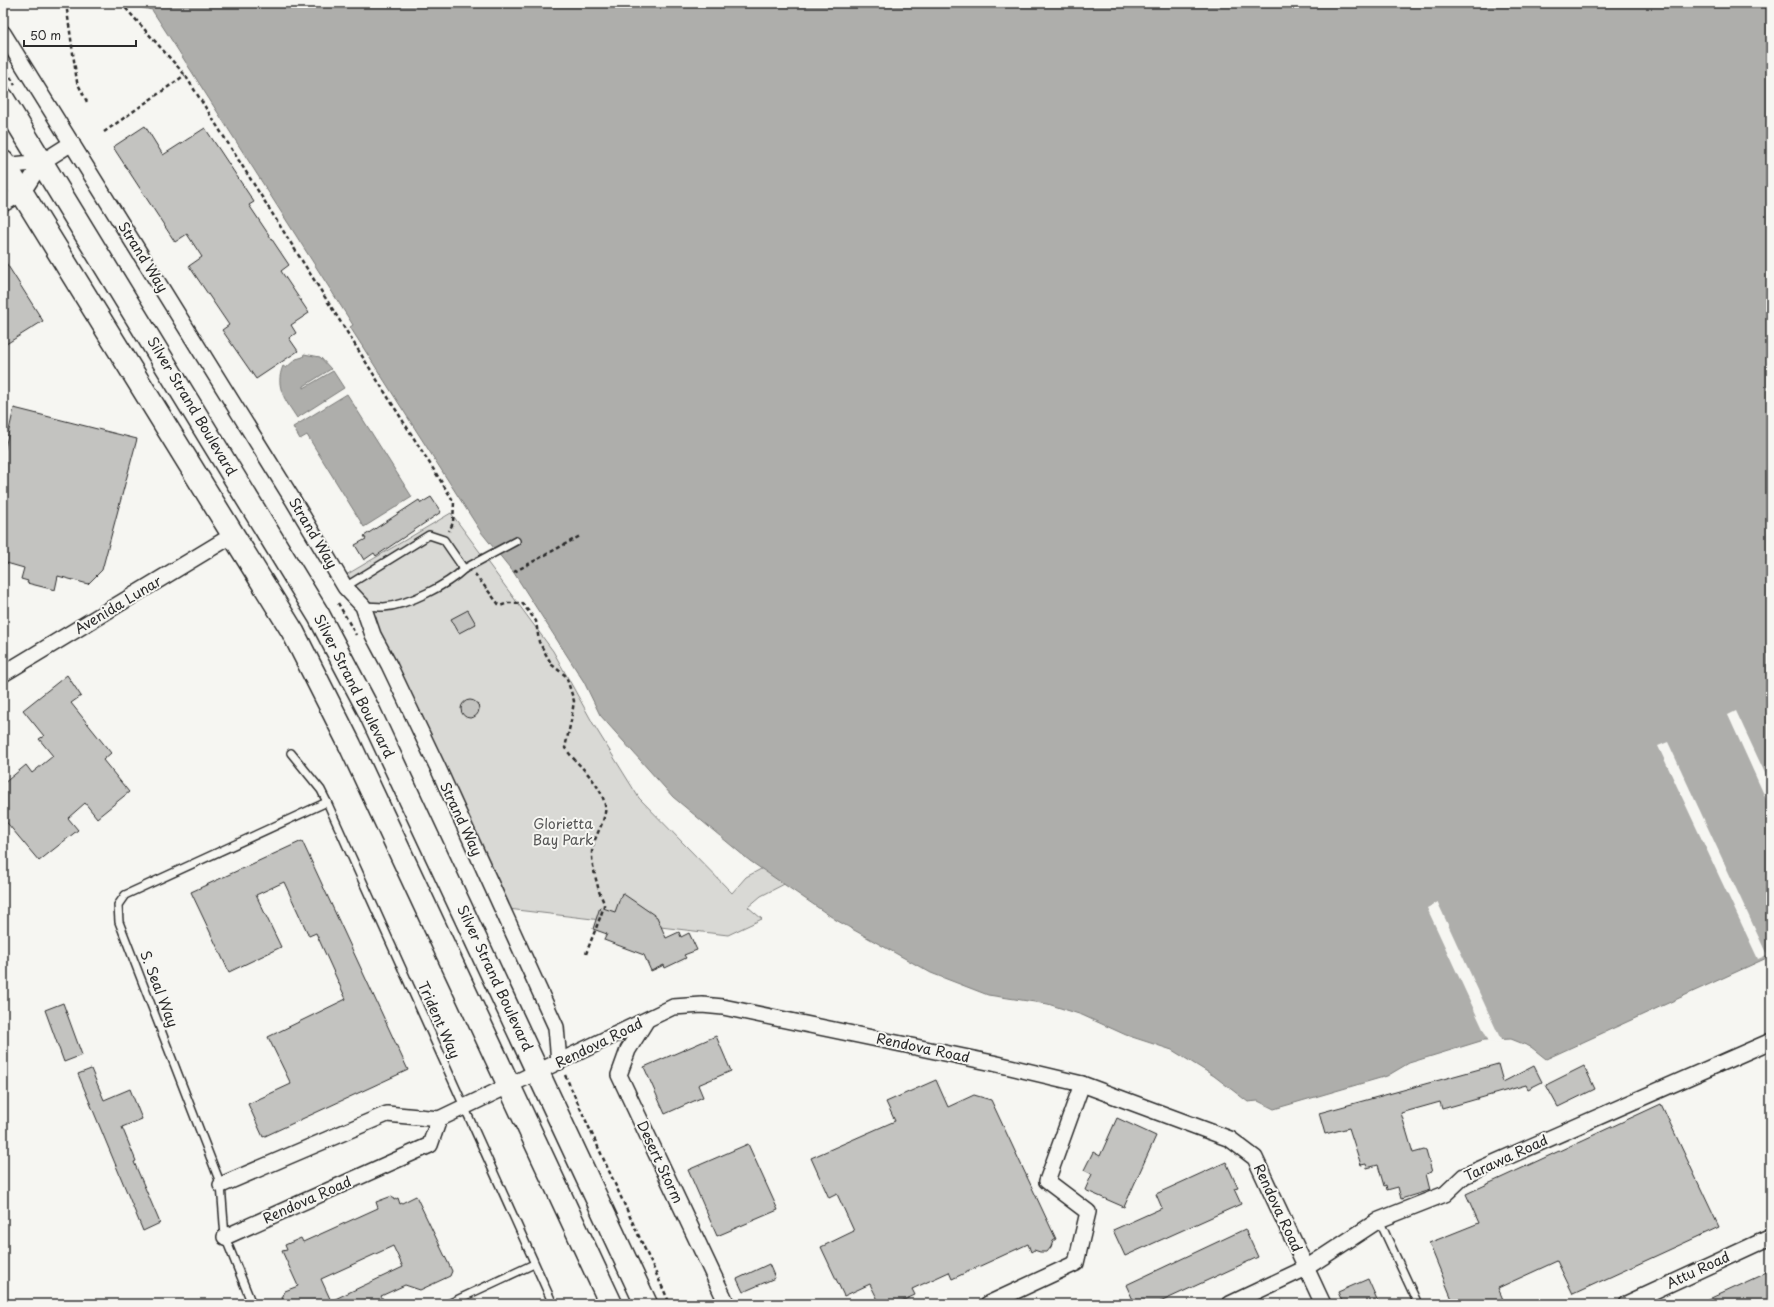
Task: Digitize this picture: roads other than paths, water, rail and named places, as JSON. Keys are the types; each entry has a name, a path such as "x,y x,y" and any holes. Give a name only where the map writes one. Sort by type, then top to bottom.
{"highway":[{"name":"Silver Strand Boulevard","path":"3,99 319,616 369,711 539,1072 646,1304"},
{"path":"4,164 294,632 343,731 611,1304"}],"street":[{"name":"Strand Way","path":"3,33 293,500 345,587 363,606 373,635 389,665 438,768 556,1027 559,1062"},
{"path":"3,204 22,193 42,162 72,143"},
{"path":"4,164 42,162"},
{"name":"Avenida Lunar","path":"3,674 234,535"},
{"name":"Rendova Road","path":"221,1185 387,1114 439,1119 465,1108 673,1008 702,1005 723,1007 993,1062 1082,1084 1230,1139 1255,1158 1323,1304"},
{"name":"Desert Storm","path":"646,1021 628,1050 619,1075 726,1304"},
{"name":"Tarawa Road","path":"1230,1304 1306,1268 1379,1220 1445,1194 1464,1176 1771,1041"},
{"path":"988,1304 1076,1263 1088,1212 1047,1181 1082,1084"},
{"name":"Rendova Road","path":"225,1237 430,1145 439,1119"},
{"name":"Attu Road","path":"1626,1304 1771,1236"}],"lane":[{"path":"345,587 429,535 444,540 466,567"},
{"path":"363,606 385,607 412,600 456,577 466,567 516,541"},
{"name":"Trident Way","path":"291,753 321,790 327,802 553,1304"},
{"name":"S. Seal Way","path":"252,1304 225,1237 221,1185 119,922 118,905 125,894 327,802"},
{"path":"1379,1220 1418,1304"},
{"path":"448,1304 534,1264"}],"park label":[{"name":"Glorietta Bay Park","path":"563,832"}]}
